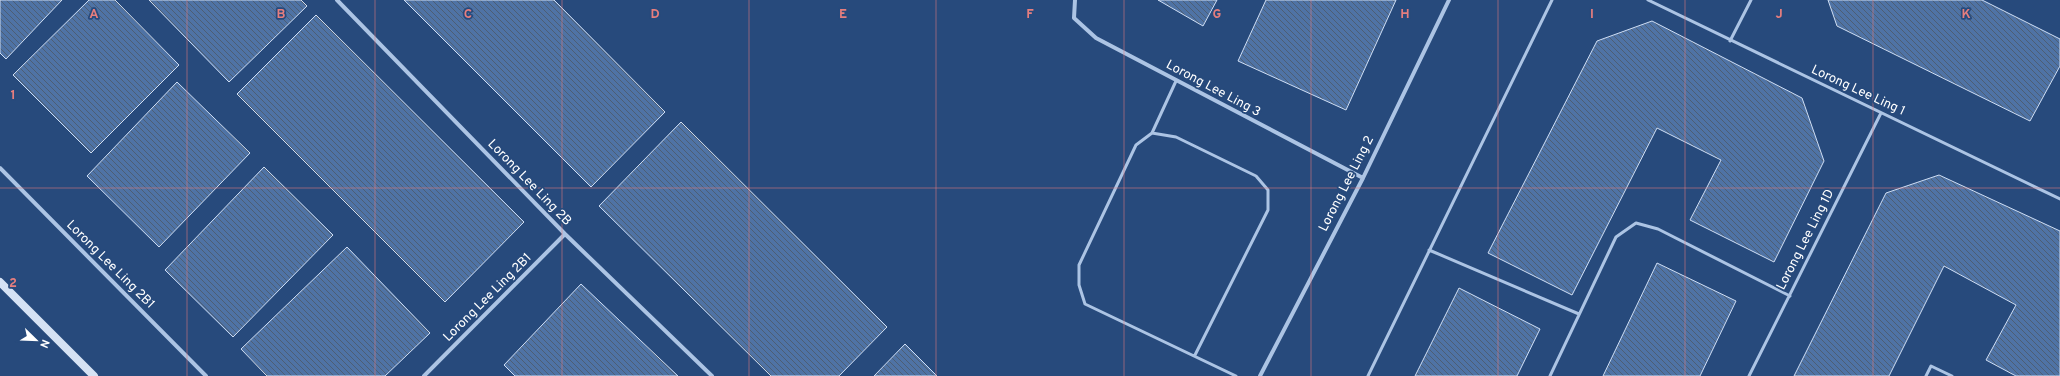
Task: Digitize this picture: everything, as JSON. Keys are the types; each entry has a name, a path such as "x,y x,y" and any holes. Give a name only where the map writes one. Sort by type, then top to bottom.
{"main road":[{"path":"0,282 94,376"}],"street":[{"name":"Lorong Lee Ling 2B","path":"337,0 565,234 712,376"},
{"name":"Lorong Lee Ling 3","path":"1075,0 1074,18 1096,38 1363,178"},
{"name":"Lorong Lee Ling 2","path":"1260,376 1363,178 1449,0"},
{"name":"Lorong Lee Ling 2B1","path":"0,168 206,376"},
{"name":"Lorong Lee Ling 2B1","path":"424,376 565,234"}],"lane":[{"path":"1368,376 1552,0"},
{"name":"Lorong Lee Ling 1","path":"1648,0 1730,41 2060,199"},
{"path":"1730,41 1751,0"},
{"path":"1176,81 1152,133 1136,145 1104,209 1078,265 1078,285 1085,304 1195,355 1236,376"},
{"name":"Lorong Lee Ling 1D","path":"1749,376 1881,113"},
{"path":"1152,133 1176,137 1256,176 1268,190 1268,210 1195,355"},
{"path":"1550,376 1616,237 1636,223 1658,229 1790,296"},
{"path":"1429,250 1579,314"},
{"path":"1926,376 1931,366 1952,376"}],"building":[{"path":"0,0 62,0 6,59 0,53"},
{"path":"89,0 115,0 179,65 91,153 13,75"},
{"path":"149,0 301,0 307,6 229,82"},
{"path":"404,0 554,0 665,112 591,187"},
{"path":"1158,0 1217,0 1203,26"},
{"path":"1266,0 1396,0 1346,110 1238,61"},
{"path":"1828,0 1982,0 2060,39 2060,66 2030,121 1837,26"},
{"path":"316,15 524,222 445,302 237,94"},
{"path":"1652,21 1802,98 1824,161 1774,262 1690,220 1721,160 1657,128 1572,295 1488,253 1597,41"},
{"path":"177,82 250,153 159,247 87,176"},
{"path":"681,122 887,327 839,376 771,376 599,206"},
{"path":"264,167 333,235 233,337 165,270"},
{"path":"1939,175 2060,231 2060,376 2016,376 1986,360 2016,305 1944,266 1889,376 1794,376 1886,193"},
{"path":"347,247 430,333 385,376 267,376 241,349"},
{"path":"1657,263 1736,301 1700,376 1603,376"},
{"path":"581,284 678,376 515,376 504,365"},
{"path":"1459,288 1540,329 1517,376 1415,376"},
{"path":"905,344 937,376 874,376"}]}
